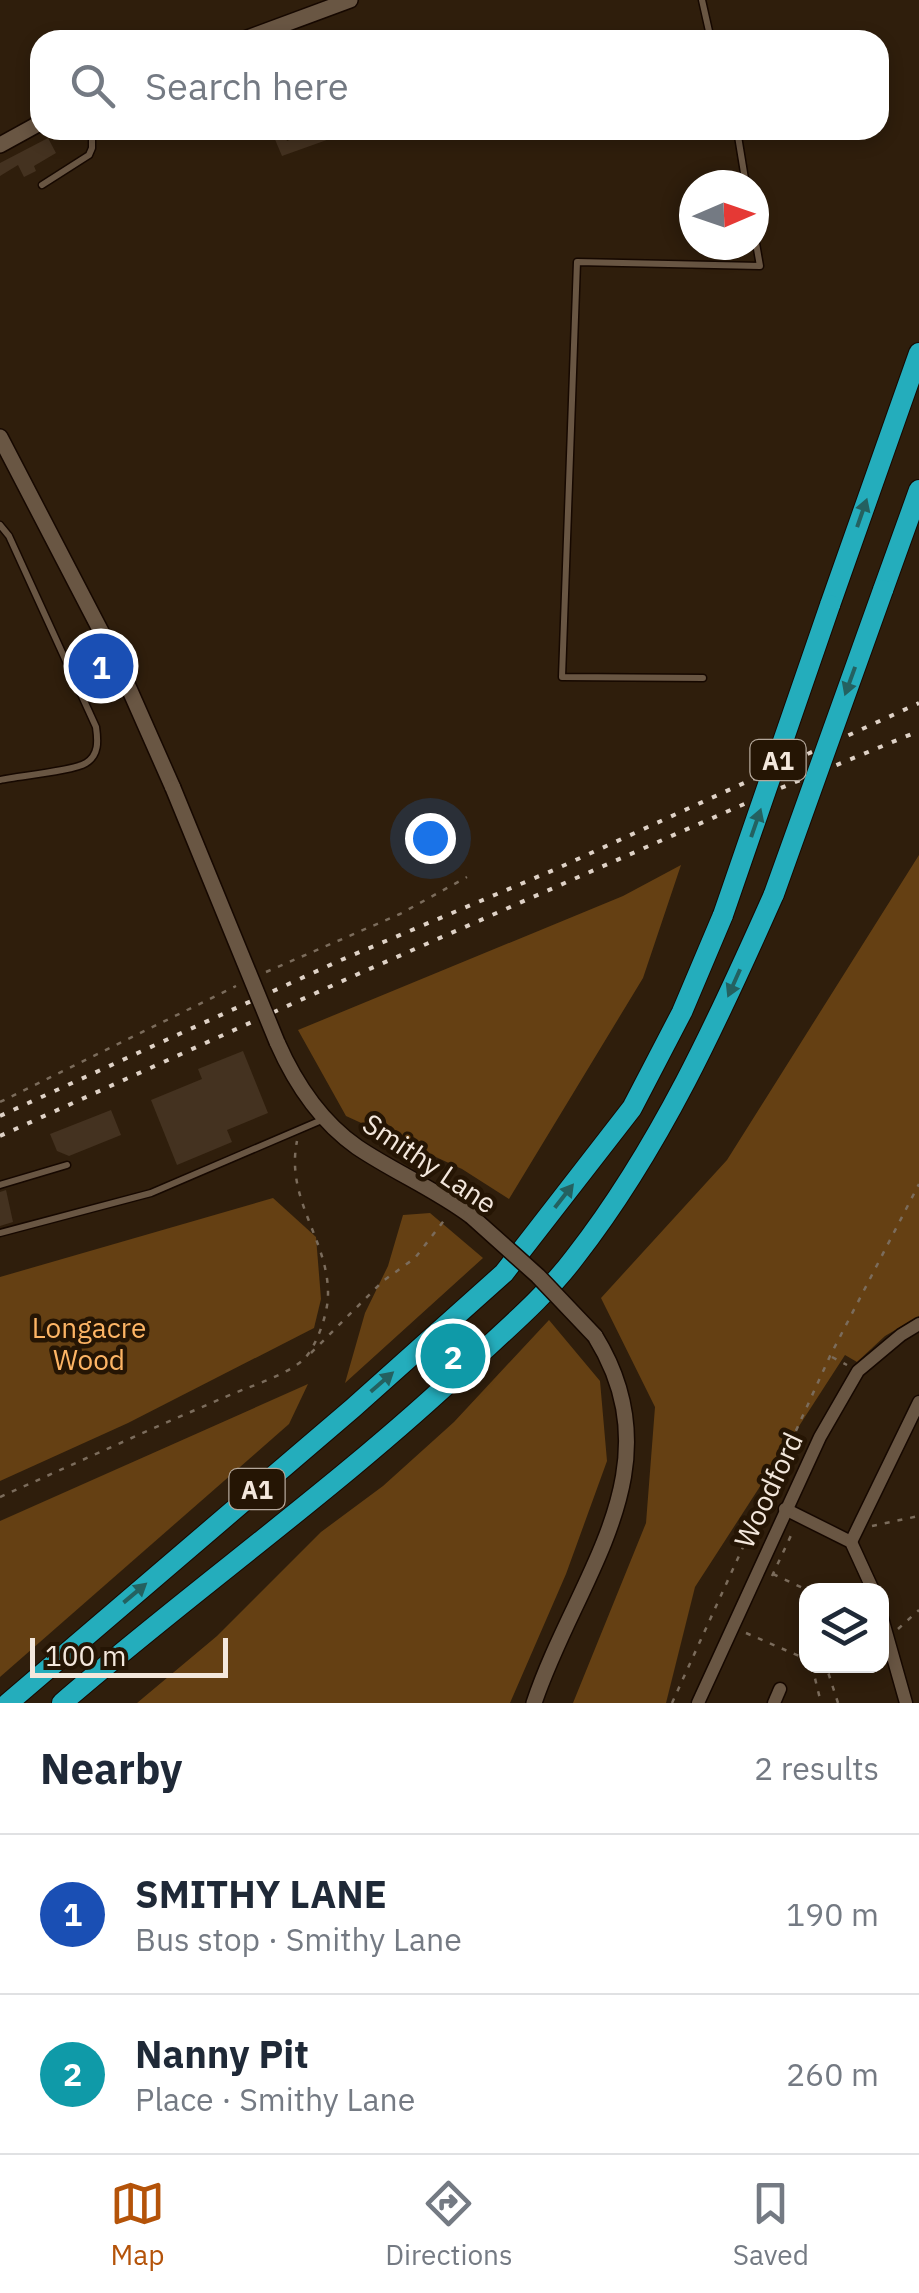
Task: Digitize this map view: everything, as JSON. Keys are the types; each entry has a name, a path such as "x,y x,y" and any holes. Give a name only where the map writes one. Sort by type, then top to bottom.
{"highway":[{"name":"A1","path":"8,1703 504,1274 632,1108 682,1012 723,915 919,353"},
{"name":"A1","path":"62,1703 398,1429 574,1259 646,1152 715,1026 774,894 919,490"}],"street":[{"path":"269,30 350,0"},
{"path":"0,145 30,128"},
{"name":"Smithy Lane","path":"0,438 120,668 297,1082 325,1118 359,1148 456,1205 538,1276 595,1336 612,1366 624,1400 627,1467 610,1528 534,1703"},
{"name":"Woodford","path":"698,1703 820,1437 858,1371 919,1324"},
{"path":"871,1583 854,1536 919,1402"},
{"path":"905,1432 919,1437"},
{"path":"785,1510 854,1536"},
{"path":"889,1645 906,1703"},
{"path":"774,1703 780,1689"}],"lane":[{"path":"702,0 710,30"},
{"path":"42,186 89,155 92,140"},
{"path":"739,140 744,170"},
{"path":"703,678 562,677 577,262 760,266 759,260"},
{"path":"0,525 9,536 96,728 98,741 96,751 83,766 0,780"},
{"path":"0,1234 151,1192 325,1118"},
{"path":"0,1185 67,1166"}],"path":[{"path":"266,972 400,914 467,877"},
{"path":"0,1102 236,986"},
{"path":"299,1130 292,1162 297,1191 328,1290 327,1308 308,1355"},
{"path":"672,1703 830,1356 919,1184"},
{"path":"0,1497 299,1363 383,1282 415,1258 456,1205"},
{"path":"830,1356 858,1371"},
{"path":"854,1536 919,1516"},
{"path":"772,1574 799,1587"},
{"path":"889,1636 919,1610"},
{"path":"744,1632 799,1656"},
{"path":"814,1673 820,1703"},
{"path":"828,1673 838,1703"}],"green space":[{"path":"919,855 919,1316 885,1336 857,1362 845,1355 695,1587 666,1703 573,1703 646,1523 655,1407 601,1298 727,1160"},
{"path":"681,865 643,978 509,1199 462,1169 346,1116 298,1030 623,896"},
{"name":"Longacre Wood","path":"273,1198 316,1237 321,1299 314,1328 128,1423 0,1481 0,1277"},
{"path":"430,1213 483,1258 345,1383 365,1313 388,1266 403,1215"},
{"path":"549,1320 600,1381 607,1461 566,1574 510,1703 137,1703 217,1636 321,1532 383,1486 454,1422"},
{"path":"308,1384 289,1424 0,1677 0,1521"}],"building":[{"path":"44,140 49,140 56,153 24,177 18,165 0,176 0,163"},
{"path":"275,140 327,140 282,156"},
{"path":"243,1051 268,1113 227,1130 232,1142 177,1165 151,1100 202,1079 198,1069"},
{"path":"111,1110 121,1135 69,1156 57,1151 50,1134"},
{"path":"6,1190 13,1222 0,1226 0,1192"}],"railway":[{"path":"0,1116 919,703"},
{"path":"0,1136 349,978 919,731"}],"place":[{"name":"SMITHY LANE","path":"101,666"},
{"name":"Nanny Pit","path":"453,1356"}]}
